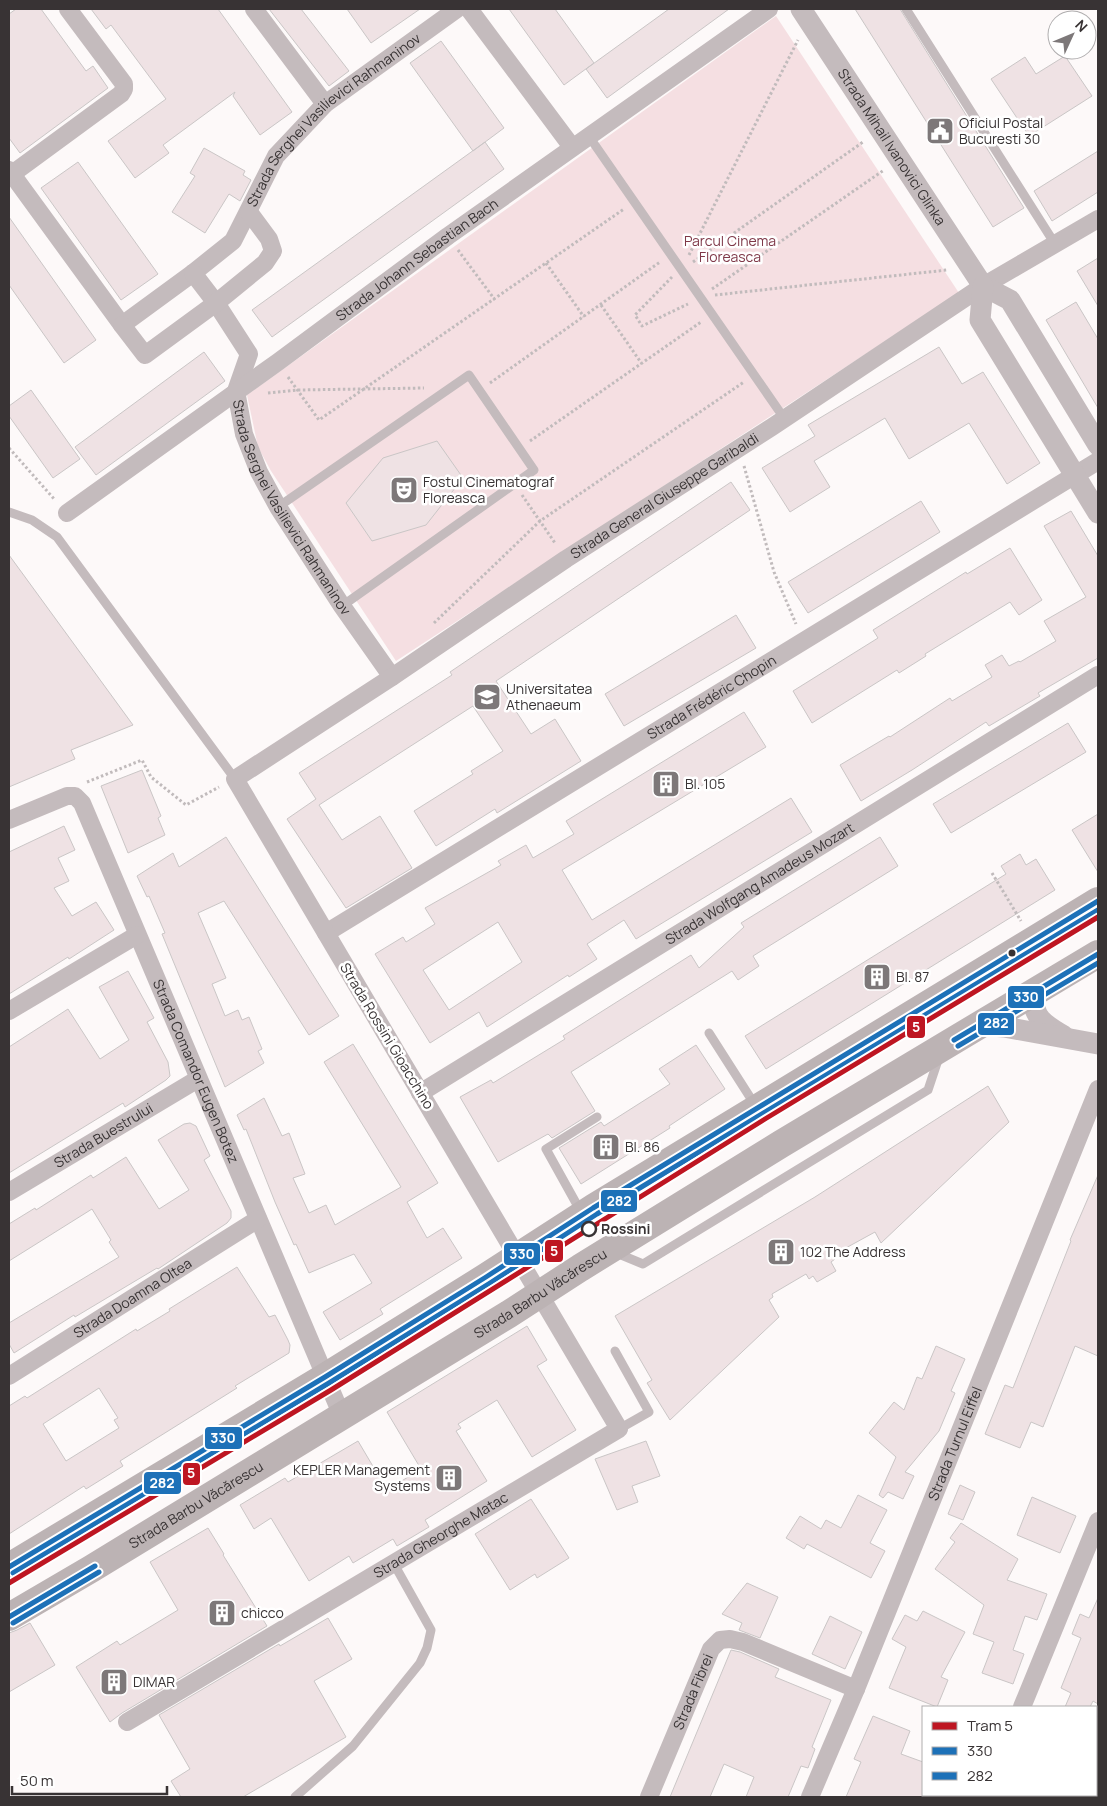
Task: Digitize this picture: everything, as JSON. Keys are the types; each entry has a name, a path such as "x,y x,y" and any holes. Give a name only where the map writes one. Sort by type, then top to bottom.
{"main road":[{"path":"9,1567 325,1377 582,1215 1098,901"},
{"name":"Strada Barbu Văcărescu","path":"9,1617 509,1314 781,1144 1098,954"}],"street":[{"path":"68,9 124,84 124,89 121,94 10,172 145,355 216,303 266,263 273,251 268,240 249,212"},
{"path":"254,9 324,104"},
{"name":"Strada Serghei Vasilievici Rahmaninov","path":"392,677 342,606 278,507 259,472 244,434 236,391 249,354 216,303 193,273 233,241 276,156 324,104 457,9"},
{"path":"469,9 572,147"},
{"name":"Strada Johann Sebastian Bach","path":"67,514 588,135 769,9"},
{"name":"Strada Mihail Ivanovici Glinka","path":"805,14 983,286 1010,300 1098,445"},
{"name":"Strada General Giuseppe Garibaldi","path":"229,782 392,677 566,559 983,286 1098,219"},
{"path":"122,325 193,273"},
{"path":"983,286 980,320 1098,513"},
{"name":"Strada Frédéric Chopin","path":"326,933 1098,461"},
{"name":"Strada Wolfgang Amadeus Mozart","path":"420,1093 1098,675"},
{"name":"Strada Rossini Gioacchino","path":"229,782 326,933 539,1294"},
{"name":"Strada Comandor Eugen Botez","path":"9,820 67,796 75,796 82,803 342,1416"},
{"path":"9,1011 137,935"},
{"path":"1034,993 1033,1001 1037,1014 1046,1025 1068,1038"},
{"path":"979,1025 1004,1027 1098,1044"},
{"name":"Strada Buestrului","path":"9,1192 198,1078"},
{"name":"Strada Turnul Eiffel","path":"810,1797 856,1689 1098,1089"},
{"name":"Strada Doamna Oltea","path":"9,1376 258,1219"},
{"path":"539,1294 618,1429"},
{"name":"Strada Gheorghe Matac","path":"127,1722 618,1429"},
{"path":"1022,1706 1098,1521"},
{"name":"Strada Fibrei","path":"649,1797 711,1650 720,1640 730,1639 743,1642 856,1689"}],"lane":[{"path":"906,9 1055,244"},
{"path":"588,135 784,418"},
{"path":"278,507 469,375 534,470 342,606"},
{"path":"9,512 32,520 57,537 229,782"},
{"path":"709,1033 756,1108"},
{"path":"582,1215 546,1149 597,1117"},
{"path":"616,1351 649,1412 618,1429"},
{"path":"295,1797 353,1746 420,1663 427,1648 431,1630 394,1564"}],"path":[{"path":"682,270 805,14"},
{"path":"880,130 670,279 635,315 642,326 701,297 899,159"},
{"path":"278,362 319,420 635,202"},
{"path":"448,236 495,300"},
{"path":"479,390 671,254"},
{"path":"546,263 584,317"},
{"path":"701,297 970,267"},
{"path":"601,305 642,364"},
{"path":"519,449 712,314"},
{"path":"430,628 540,521 754,374"},
{"path":"236,391 247,395 298,390 452,387"},
{"path":"738,447 774,572 784,599 804,641"},
{"path":"9,448 67,514"},
{"path":"514,484 566,559"},
{"path":"82,789 87,782 142,760 151,777 186,805 229,782"},
{"path":"992,873 1033,941"}],"green space":[{"name":"Parcul Cinema Floreasca","path":"776,16 959,293 396,661 271,471 258,447 247,395"}],"building":[{"path":"16,9 41,9 86,71 93,66 108,88 20,153 9,138 9,14"},
{"path":"91,9 218,9 292,112 260,135 233,96 235,92 163,145 169,153 135,178 108,141 166,99 111,25 106,29"},
{"path":"269,9 301,9 349,71 329,86"},
{"path":"347,9 420,9 371,43"},
{"path":"509,9 555,9 594,63 564,85"},
{"path":"669,9 729,9 607,98 586,69"},
{"path":"855,9 900,9 1024,208 993,227"},
{"path":"441,41 504,128 473,151 410,63"},
{"path":"1025,57 1036,74 1059,60 1068,60 1092,96 1029,136 991,79"},
{"path":"485,142 504,169 272,337 252,310"},
{"path":"204,148 245,171 243,175 251,180 240,201 229,194 205,233 172,212 195,176 190,173"},
{"path":"1098,151 1098,192 1052,221 1034,191"},
{"path":"78,162 158,274 121,300 41,188"},
{"path":"9,217 96,340 64,363 9,285"},
{"path":"1098,258 1098,306 1077,271"},
{"path":"1076,302 1098,339 1098,408 1046,320"},
{"path":"939,347 962,384 983,372 1040,463 1007,484 969,423 909,459 885,418 814,461 830,487 790,512 762,468 815,436 808,425"},
{"path":"204,352 225,381 96,475 75,447"},
{"path":"31,390 80,459 53,478 9,416 9,406"},
{"name":"Fostul Cinematograf Floreasca","path":"437,441 463,478 426,525 372,541 346,503 383,458"},
{"path":"731,482 750,510 496,681 531,734 555,719 581,761 497,813 495,809 436,846 414,811 473,774 471,771 503,751 473,706 319,805 342,840 380,816 412,868 346,908 287,819 316,799 299,773 452,675 450,672"},
{"path":"921,501 940,532 808,613 788,582"},
{"path":"1071,511 1098,556 1098,658 1038,693 1040,696 989,726 986,722 861,801 840,765 890,737 950,698 952,701 992,677 985,665 1002,655 1009,666 1020,662 1056,641 1044,621 1086,597 1044,526"},
{"path":"1010,548 1042,600 1019,615 1010,602 925,654 926,656 899,673 897,670 812,723 793,691 878,638 873,630 966,572 967,574"},
{"path":"9,555 133,725 71,750 75,759 9,787"},
{"path":"736,615 756,648 624,726 605,694"},
{"path":"744,712 766,747 562,870 592,920 791,798 812,832 636,939 624,920 587,944 597,959 569,977 568,975 487,1027 479,1012 430,1043 375,954 403,937 406,942 435,924 425,908 501,865 498,861 526,845 533,858 574,834 566,821","holes":["498,922 522,962 449,1010 423,970"]},
{"path":"1068,723 1086,752 951,833 933,804"},
{"path":"142,770 161,816 158,818 165,835 128,853 101,786"},
{"path":"1098,814 1098,872 1072,830"},
{"path":"64,826 75,850 58,858 69,881 54,888 72,916 96,902 114,930 9,994 9,852"},
{"path":"226,837 339,1016 309,1035 224,901 198,913 226,978 212,984 225,1016 238,1010 242,1020 249,1017 262,1049 258,1051 264,1063 225,1087 162,934 165,933 149,896 147,897 137,876 173,853 179,867"},
{"path":"880,837 898,866 753,956 759,966 738,980 732,971 571,1072 595,1111 552,1138 548,1134 498,1162 460,1097 491,1080 493,1083 565,1039 563,1036 691,955 699,968 744,927 741,923"},
{"name":"Bl. 87","path":"1020,854 1026,865 1036,859 1055,890 766,1069 745,1036 1006,874 1001,866"},
{"path":"128,971 154,1018 147,1022 168,1062 170,1076 125,1107 123,1103 9,1173 9,1047 68,1009 100,1059 129,1040 99,987"},
{"path":"353,1044 438,1183 407,1202 427,1238 443,1228 462,1258 380,1309 383,1314 340,1340 323,1312 372,1283 354,1254 309,1273 275,1202 246,1129 244,1130 237,1115 264,1098 282,1136 289,1133 305,1174 293,1178 309,1213 326,1205 335,1225 401,1187 324,1062"},
{"path":"696,1045 725,1089 669,1126 670,1128 581,1184 559,1148 601,1122 604,1126 670,1084 659,1069"},
{"name":"102 The Address","path":"988,1086 1009,1122 881,1243 875,1232 833,1255 835,1259 831,1262 836,1271 817,1282 813,1276 809,1279 806,1274 772,1294 773,1297 769,1300 779,1317 670,1420 647,1383 652,1380 615,1316 815,1197"},
{"path":"190,1123 196,1126 210,1156 204,1160 231,1211 231,1218 227,1223 158,1269 75,1317 74,1315 14,1353 9,1344 9,1323 119,1257 92,1209 9,1261 9,1224 35,1208 36,1210 91,1175 93,1178 126,1157 159,1209 189,1190 158,1140 184,1124"},
{"path":"1098,1175 1098,1356 1075,1346 1043,1427 1031,1422 1020,1448 985,1434 1005,1385 1013,1388 1070,1240"},
{"path":"237,1267 269,1317 275,1315 290,1345 289,1353 120,1461 123,1466 86,1489 84,1486 9,1534 9,1406 25,1396 27,1398 136,1329 137,1331 170,1311 169,1309","holes":["99,1388 118,1418 114,1420 119,1428 66,1461 43,1424"]},
{"path":"527,1326 547,1360 537,1366 576,1430 532,1457 497,1400 458,1424 461,1428 456,1431 487,1481 425,1520 429,1527 397,1546 393,1539 353,1563 349,1556 309,1581 271,1518 254,1529 240,1505 285,1478 288,1482 358,1441 387,1490 421,1469 387,1412"},
{"path":"936,1346 965,1359 951,1391 955,1393 939,1431 905,1472 914,1476 903,1499 888,1492 883,1498 879,1495 896,1457 869,1433 894,1402 904,1410 917,1377 922,1379"},
{"path":"646,1441 660,1476 632,1486 638,1502 617,1510 595,1459"},
{"path":"960,1485 975,1492 963,1520 948,1514"},
{"path":"858,1495 887,1510 870,1543 885,1551 871,1578 807,1544 804,1549 786,1538 800,1516 821,1529 826,1520 841,1528"},
{"path":"1032,1497 1076,1516 1060,1553 1017,1535"},
{"path":"531,1499 569,1558 537,1578 535,1574 510,1590 475,1534"},
{"path":"961,1523 1018,1559 1007,1580 1047,1594 1037,1620 1025,1616 1013,1650 1024,1654 1013,1684 982,1673 994,1642 973,1634 984,1605 935,1569 955,1542 950,1538"},
{"path":"208,1528 267,1626 110,1722 76,1667 117,1641 120,1645 178,1610 150,1562"},
{"path":"747,1583 778,1597 760,1638 739,1630 742,1623 722,1614"},
{"path":"1098,1598 1098,1704 1093,1701 1090,1706 1065,1706 1071,1693 1061,1688 1081,1638 1072,1634 1080,1614 1089,1618"},
{"path":"923,1611 965,1632 941,1677 948,1680 937,1706 889,1688 906,1647 892,1639 905,1615 917,1621"},
{"path":"830,1616 862,1632 845,1669 812,1654"},
{"path":"328,1618 352,1659 314,1681 346,1737 243,1797 181,1797 171,1781 190,1769 159,1715 279,1644 280,1646"},
{"path":"30,1623 55,1665 9,1692 9,1633"},
{"path":"731,1650 779,1669 775,1677 831,1700 812,1747 815,1749 808,1768 801,1766 788,1797 746,1797 754,1777 724,1764 710,1797 670,1797"},
{"path":"873,1716 910,1731 901,1754 922,1762 923,1797 846,1797 861,1762 854,1759"}],"tram line":[{"name":"5","path":"9,1583 331,1390 765,1119 1098,917"}],"transit line":[{"name":"330","path":"9,1567 325,1377 593,1208 1098,901"},
{"name":"282","path":"13,1573 329,1383 597,1214 1098,910"},
{"name":"330","path":"954,1040 1098,954"},
{"name":"282","path":"958,1046 1098,963"},
{"name":"330","path":"9,1617 95,1566"},
{"name":"282","path":"13,1623 99,1572"}],"place":[{"name":"Oficiul Postal Bucuresti 30","path":"940,131"},
{"name":"Fostul Cinematograf Floreasca","path":"404,490"},
{"name":"Universitatea Athenaeum","path":"487,697"},
{"name":"Bl. 105","path":"666,784"},
{"name":"Bl. 87","path":"877,977"},
{"name":"Bl. 86","path":"606,1147"},
{"name":"Rossini","path":"589,1229"},
{"name":"102 The Address","path":"781,1252"},
{"name":"KEPLER Management Systems","path":"449,1478"},
{"name":"chicco","path":"222,1613"},
{"name":"DIMAR","path":"114,1682"}]}
